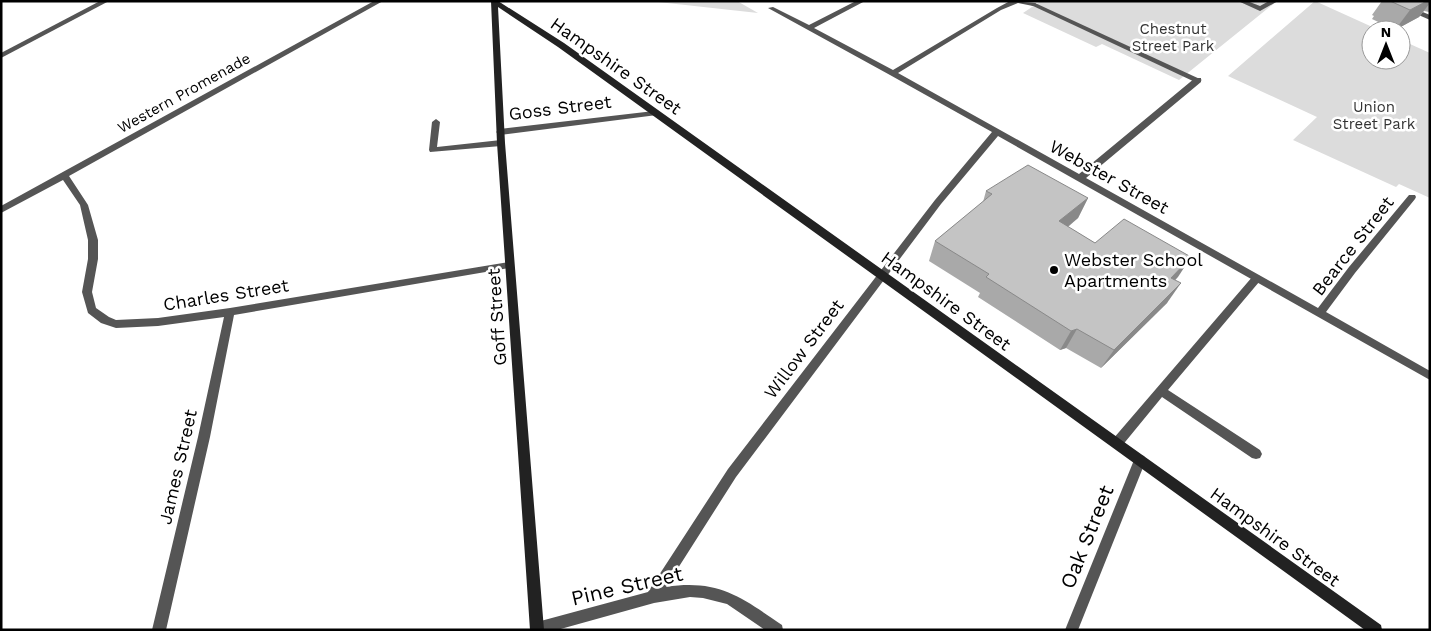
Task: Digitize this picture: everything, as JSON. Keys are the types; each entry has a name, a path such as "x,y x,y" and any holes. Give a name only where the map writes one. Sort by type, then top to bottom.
{"street":[{"path":"1,56 106,1"},
{"name":"Western Promenade","path":"1,210 380,1"},
{"name":"Hampshire Street","path":"494,1 561,45 1376,630"},
{"name":"Goff Street","path":"494,1 500,138 537,629"},
{"path":"809,28 862,1"},
{"path":"893,73 999,9 1018,1 1034,4 1198,80 1079,179"},
{"path":"1241,1 1260,9 1275,1"},
{"path":"1390,1 1430,18"},
{"name":"Webster Street","path":"772,8 893,73 1430,376"},
{"name":"Goss Street","path":"436,122 433,150 654,113"},
{"name":"Willow Street","path":"652,597 732,473 938,202 997,132"},
{"name":"Charles Street","path":"64,175 84,205 93,240 93,259 87,292 92,310 104,320 116,324 131,324 230,312 510,266"},
{"name":"Bearce Street","path":"1319,314 1352,270 1412,197"},
{"path":"1116,443 1256,279"},
{"name":"James Street","path":"159,630 204,436 230,312"},
{"path":"1161,391 1256,454"},
{"name":"Oak Street","path":"1071,630 1140,460"},
{"name":"Pine Street","path":"537,629 652,597 678,591 696,591 715,594 733,600 777,630"}],"green space":[{"path":"649,1 737,1 758,13"},
{"name":"Chestnut Street Park","path":"1041,1 1277,1 1179,80 1102,44 1096,47 1023,13"},
{"name":"Union Street Park","path":"1315,1 1361,22 1361,70 1411,70 1411,44 1430,53 1430,198 1399,184 1396,187 1293,140 1317,117 1228,76"}],"building":[{"path":"1390,1 1427,1 1410,10"},
{"name":"Webster School Apartments","path":"1028,165 1088,198 1059,221 1095,243 1124,219 1191,257 1171,278 1181,283 1114,350 1077,329 1071,331 986,277 989,274 935,241 992,194 986,191"}],"place":[{"name":"Webster School Apartments","path":"1054,270"}]}
